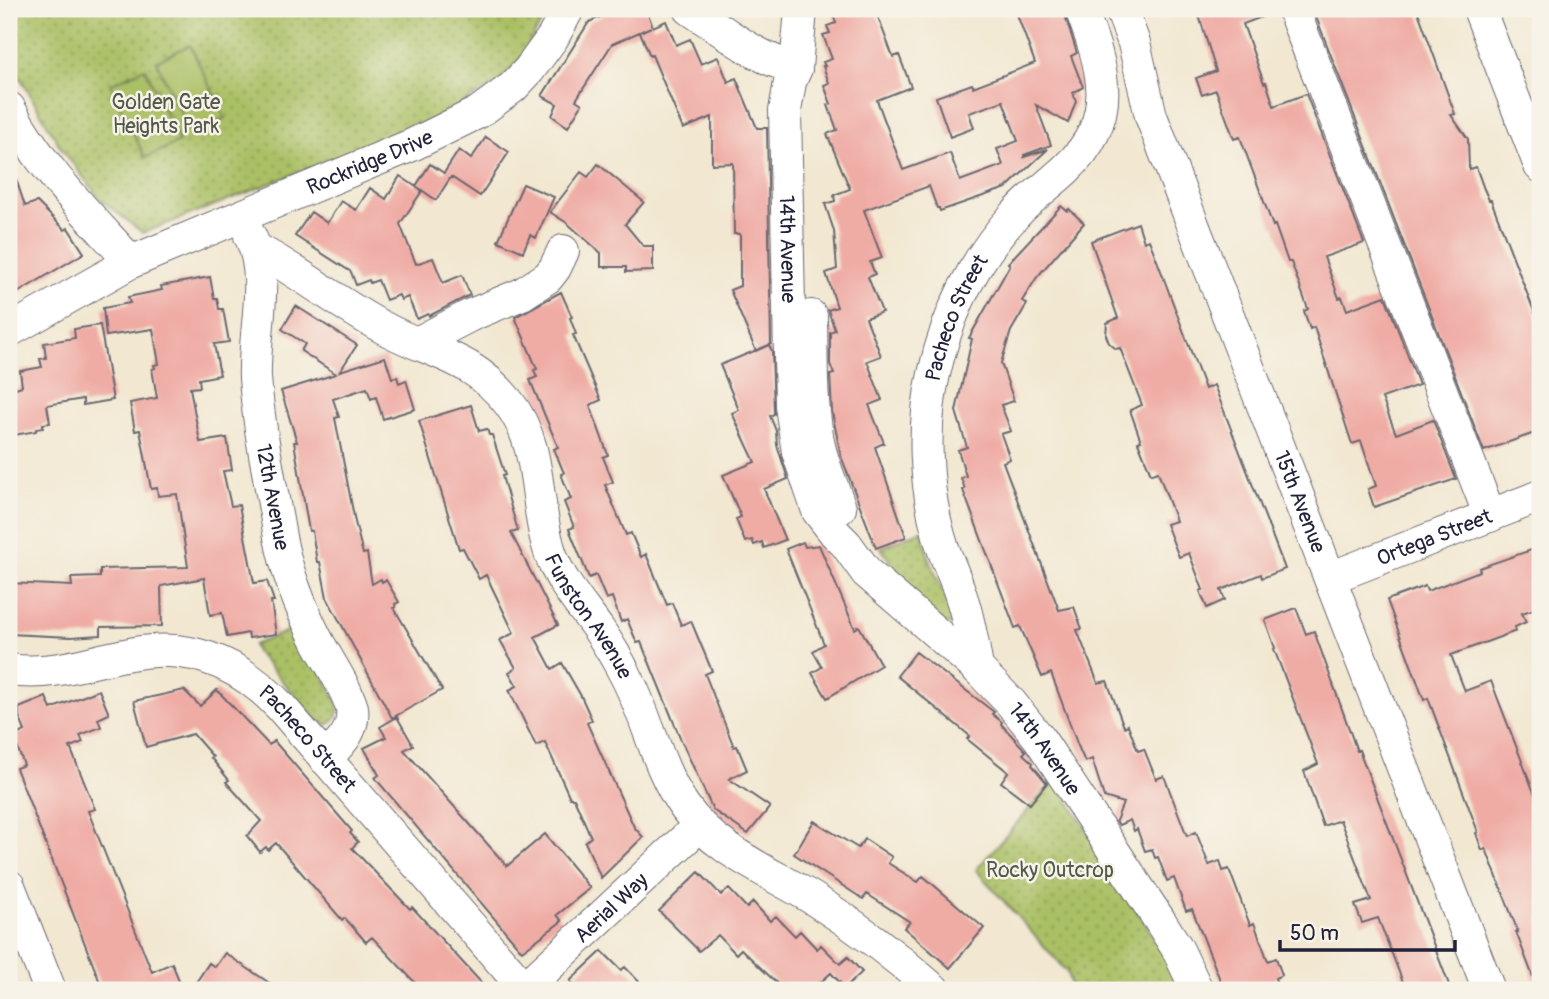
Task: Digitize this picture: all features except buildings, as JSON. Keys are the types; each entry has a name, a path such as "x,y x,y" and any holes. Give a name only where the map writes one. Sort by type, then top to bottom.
{"street":[{"name":"Rockridge Drive","path":"9,331 131,262 412,145 479,112 513,87 529,70 553,37 568,9"},
{"path":"690,9 761,57 796,68"},
{"name":"14th Avenue","path":"801,9 796,68 807,109 813,405 819,447 843,517 846,544 867,573 977,668 1011,703 1039,738 1177,948 1197,990"},
{"name":"Pacheco Street","path":"977,668 969,621 944,554 932,505 927,449 929,397 940,351 965,286 1008,224 1080,155 1098,123 1102,107 1102,75 1099,58 1081,9"},
{"name":"15th Avenue","path":"1121,9 1134,43 1151,116 1489,990"},
{"path":"1293,9 1490,516"},
{"path":"1479,9 1540,166"},
{"path":"9,108 49,170 131,262"},
{"name":"12th Avenue","path":"240,216 258,250 260,275 256,378 281,538 306,619 349,699 354,718 347,736 325,759"},
{"name":"Funston Avenue","path":"258,250 384,329 449,355 483,376 510,404 520,421 535,460 546,539 552,557 570,592 600,632 627,678 665,772 684,807 699,826 725,847 812,898 869,937 934,990"},
{"path":"417,343 471,315 522,294 548,277 563,251"},
{"name":"Ortega Street","path":"1330,578 1540,496"},
{"name":"Pacheco Street","path":"9,670 27,673 72,669 124,655 153,651 204,656 231,667 264,689 525,990"},
{"name":"Aerial Way","path":"525,990 699,826"},
{"path":"9,886 50,990"}],"green space":[{"name":"Golden Gate Heights Park","path":"9,9 549,9 521,58 498,83 433,120 143,233 100,199 61,148 18,74 9,39"},
{"path":"190,45 225,118 191,134 156,61"},
{"path":"145,68 179,142 145,158 110,84"},
{"path":"922,530 929,559 955,619 951,624 944,624 936,619 900,576 881,548"},
{"path":"291,615 339,705 334,720 326,725 318,721 256,652 253,645 288,631 286,617"},
{"name":"Rocky Outcrop","path":"1055,779 1187,990 1072,990 1067,972 976,870"}]}
